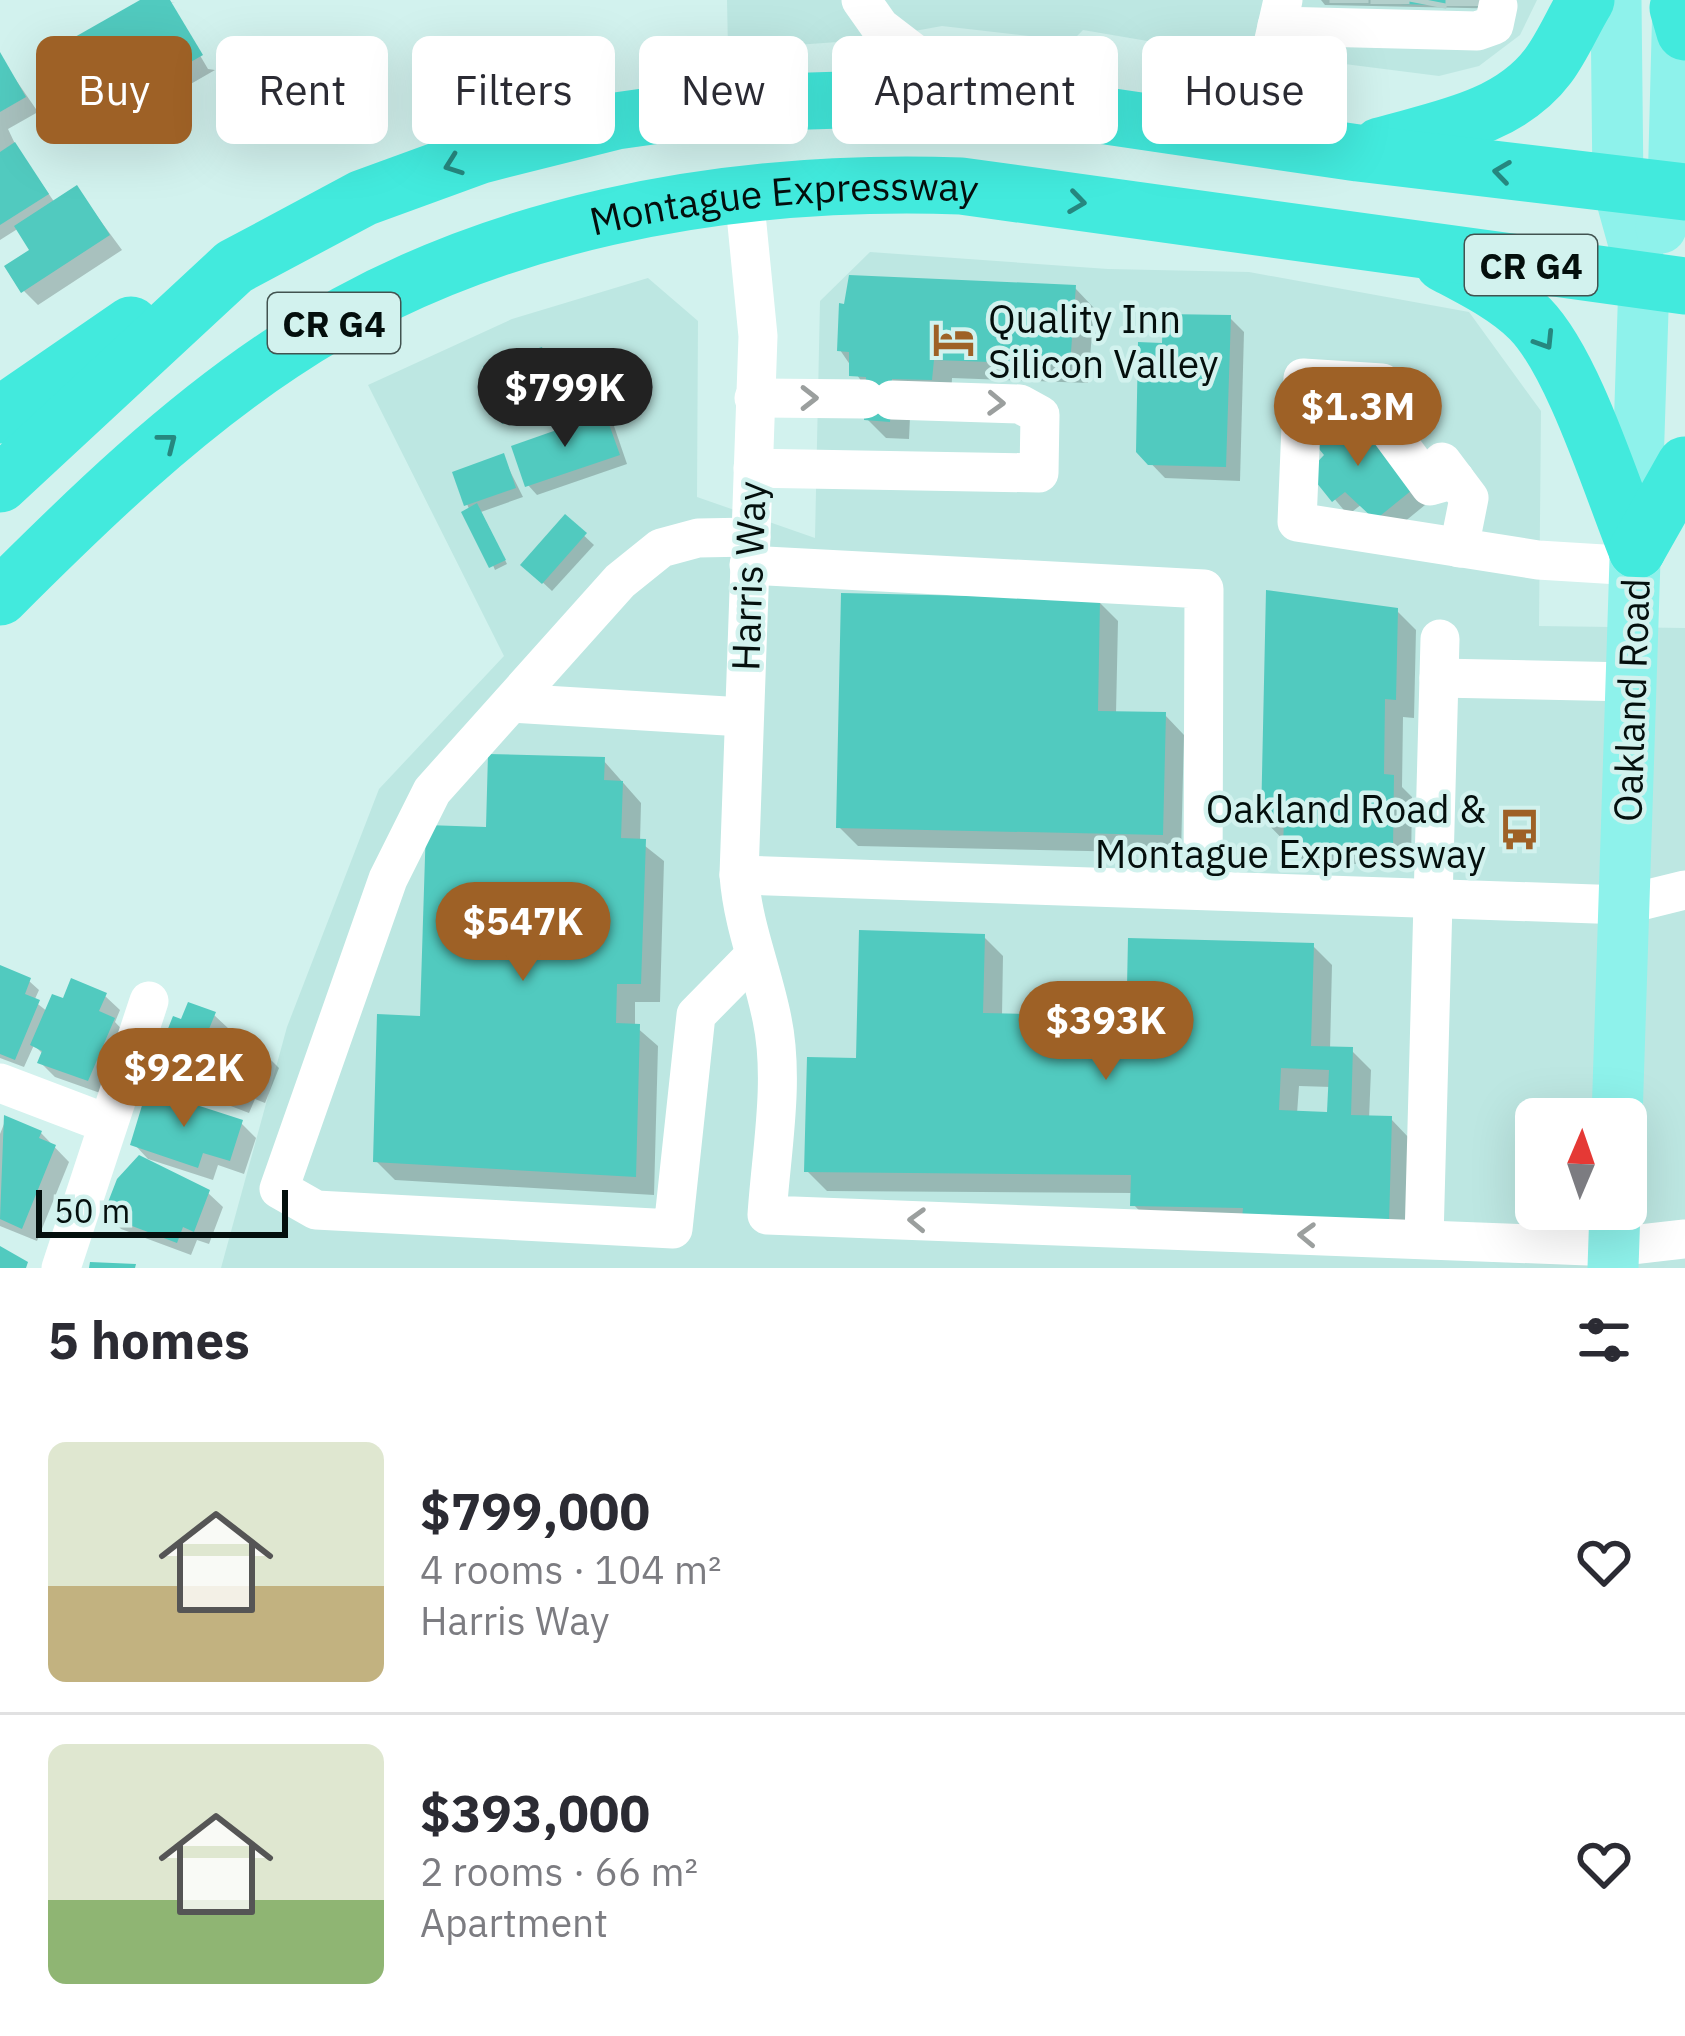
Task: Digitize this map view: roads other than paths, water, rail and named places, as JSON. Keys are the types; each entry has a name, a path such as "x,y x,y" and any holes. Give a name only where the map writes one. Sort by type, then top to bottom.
{"highway":[{"path":"1358,153 1479,118 1516,97 1547,68 1586,0"},
{"name":"CR G4","path":"0,484 234,267 363,198 481,155 616,121 743,103 832,100"},
{"name":"CR G4","path":"1303,144 1658,190"},
{"name":"Montague Expressway","path":"0,597 79,518 281,353 392,290 504,245 634,210 744,194 898,184 962,186 1665,283"},
{"path":"1418,250 1492,290 1532,321 1562,370 1636,558"},
{"path":"0,415 139,320 234,267"},
{"path":"1636,558 1685,465"},
{"path":"0,639 79,518"}],"main road":[{"path":"1616,0 1658,190"},
{"path":"1658,190 1680,13"},
{"name":"Oakland Road","path":"1619,1098 1636,558 1665,283 1658,190"}],"street":[{"path":"861,0 892,36"},
{"path":"1280,13 1438,16"},
{"name":"Harris Way","path":"744,194 758,336 739,875 742,923 772,1018 777,1055 767,1215 1424,1239"},
{"path":"1459,548 1469,498 1382,383 1303,378 1297,522 1459,548 1636,558"},
{"path":"753,468 1040,472 1040,415 1020,404 754,398"},
{"path":"753,957 696,1015 673,1229 316,1210 279,1189 388,879 432,791 620,581 661,548 698,538 750,551 1204,589 1203,890"},
{"path":"1632,682 1439,658 1424,1239 1685,1239"},
{"path":"511,703 742,717"},
{"path":"739,875 1624,904 1685,890"},
{"path":"62,1268 149,1001"},
{"path":"0,1083 108,1124"}],"tunnel":[{"path":"1427,5 1428,0"},
{"path":"1465,0 1465,6"}],"place":[{"name":"Quality Inn Silicon Valley","path":"954,340"},
{"name":"Oakland Road & Montague Expressway","path":"1520,830"}]}
